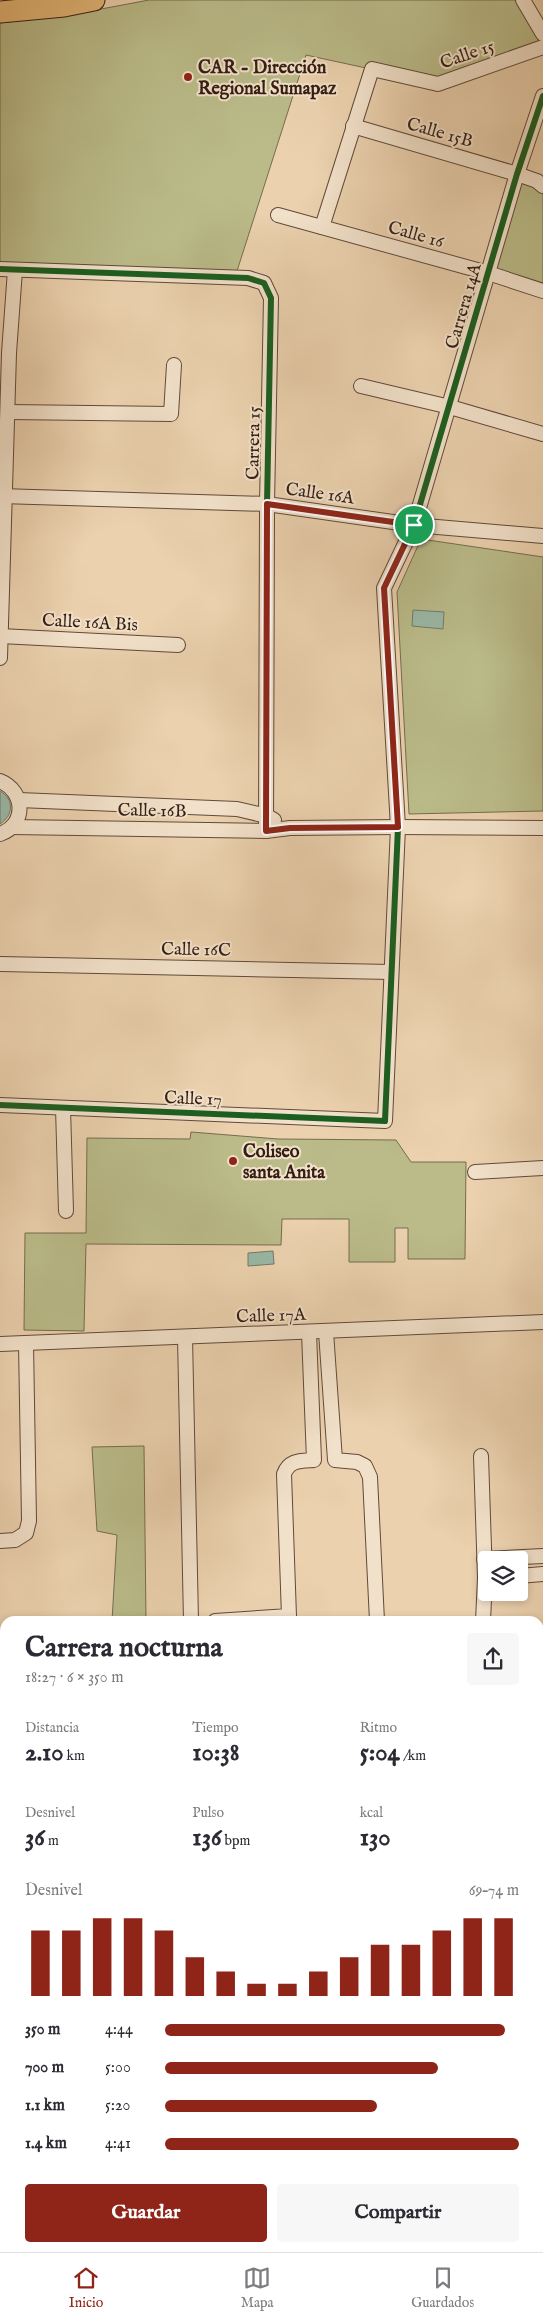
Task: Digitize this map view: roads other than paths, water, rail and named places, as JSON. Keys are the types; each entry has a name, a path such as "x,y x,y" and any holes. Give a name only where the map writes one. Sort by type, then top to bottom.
{"main road":[{"path":"0,12 64,6 94,0"}],"street":[{"path":"523,0 543,34"},
{"name":"Calle 15","path":"353,126 372,69 438,84 543,47"},
{"name":"Carrera 14A","path":"385,1121 398,827 384,588 414,525 517,174 543,96"},
{"path":"322,227 353,126"},
{"name":"Calle 15B","path":"353,126 517,174 537,181 543,186"},
{"name":"Calle 16","path":"278,215 488,273 543,291"},
{"path":"0,269 15,270 5,352 8,412 2,496 0,658"},
{"name":"Carrera 15","path":"15,270 248,278 264,283 270,298 266,831"},
{"path":"8,412 170,414 174,365"},
{"path":"361,386 450,407 543,434"},
{"name":"Calle 16A","path":"2,496 267,504 414,525 543,536"},
{"name":"Calle 16A Bis","path":"1,636 178,645"},
{"path":"0,781 12,788 19,800 19,814 12,827 0,834"},
{"name":"Calle 16B","path":"19,800 237,809 267,816 290,828"},
{"name":"Calle 16B","path":"12,827 266,831 290,828 543,828"},
{"name":"Calle 16C","path":"0,964 391,972"},
{"name":"Calle 17","path":"0,1105 385,1121"},
{"path":"64,1108 66,1211"},
{"path":"475,1172 543,1168"},
{"name":"Calle 17A","path":"0,1344 309,1333 543,1322"},
{"path":"326,1332 335,1460 357,1462 365,1466 370,1477 377,1616"},
{"path":"288,1616 284,1474 287,1466 295,1462 314,1460 309,1333"},
{"path":"185,1337 191,1616"},
{"path":"0,1542 15,1540 26,1533 29,1521 26,1343"},
{"path":"482,1456 484,1551"},
{"path":"528,1557 543,1556"},
{"path":"528,1575 543,1574"},
{"path":"483,1616 484,1601"}],"place":[{"name":"CAR - Dirección Regional Sumapaz","path":"188,77"},
{"name":"Coliseo santa Anita","path":"233,1161"}]}
